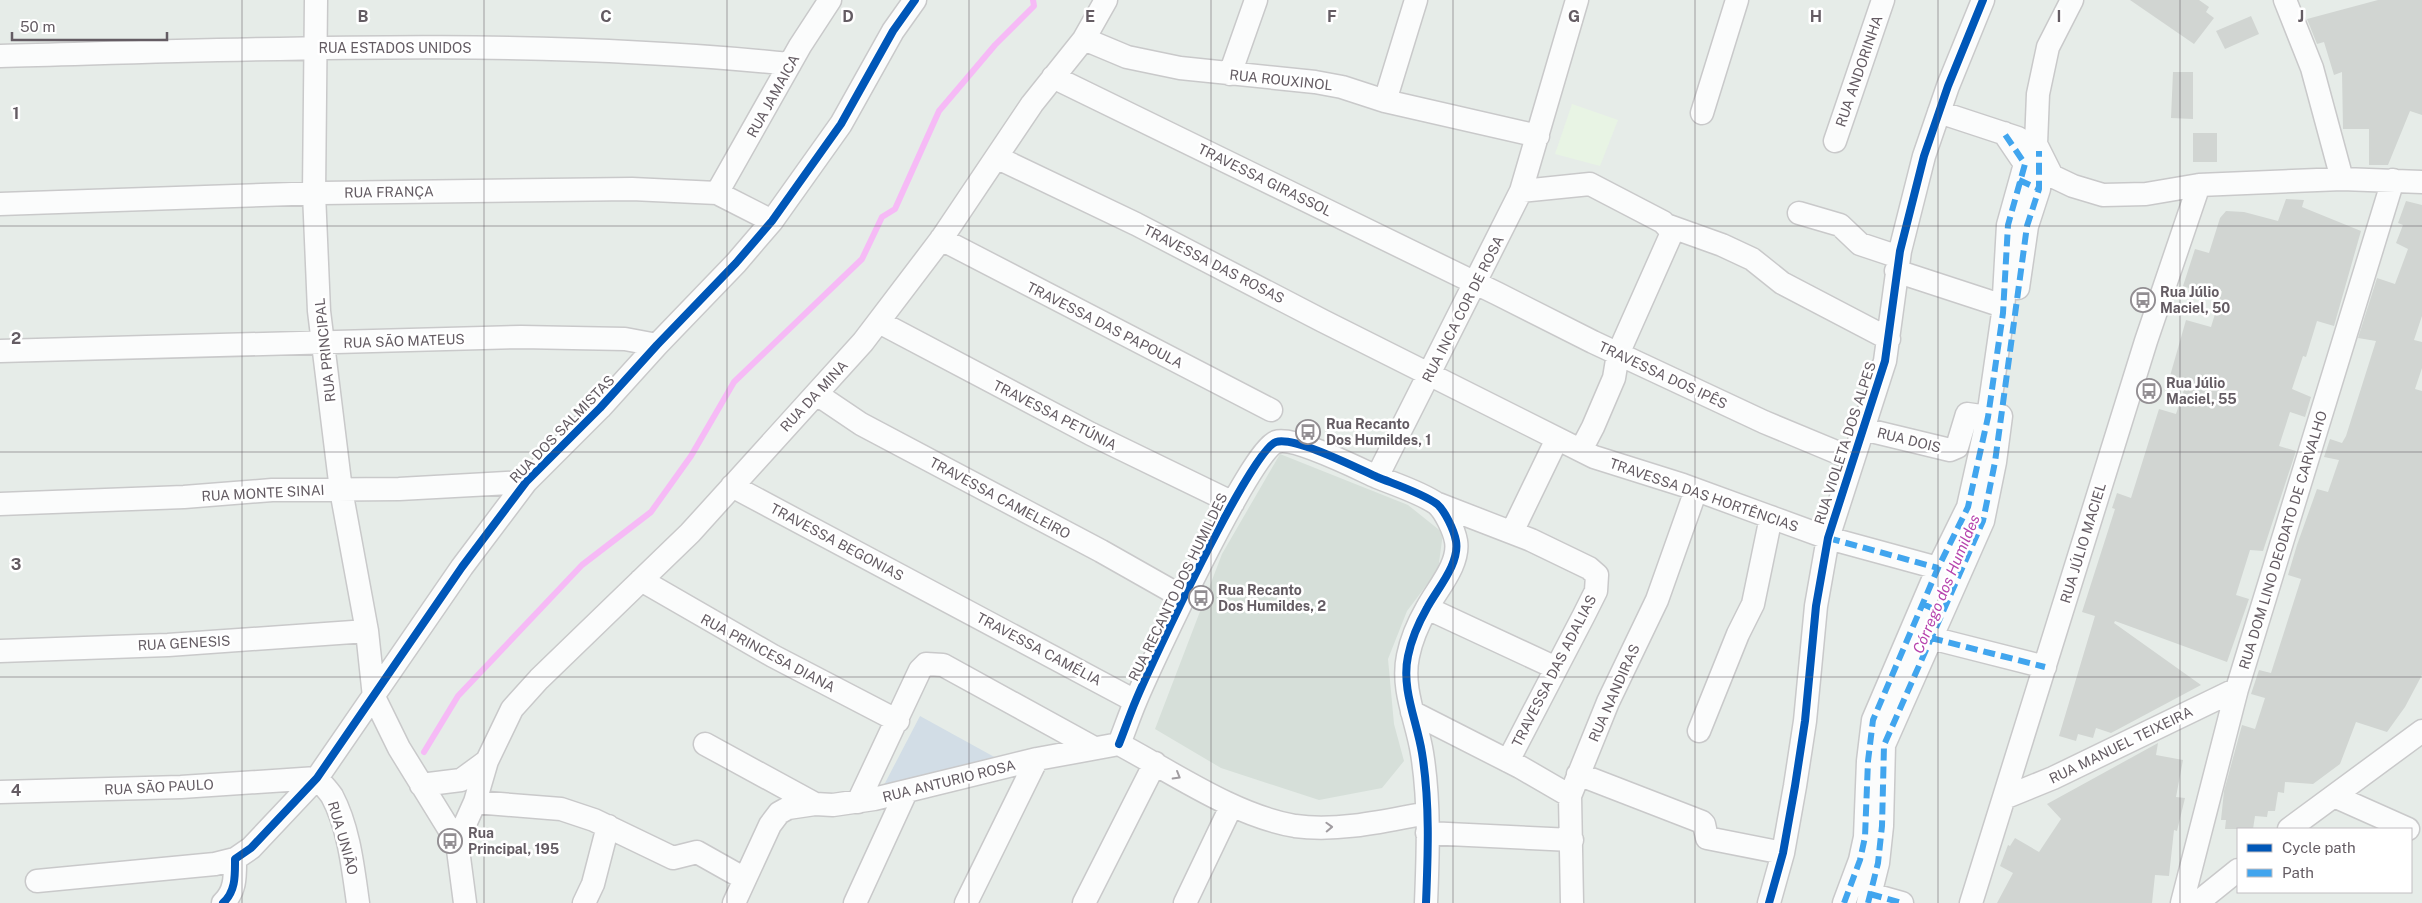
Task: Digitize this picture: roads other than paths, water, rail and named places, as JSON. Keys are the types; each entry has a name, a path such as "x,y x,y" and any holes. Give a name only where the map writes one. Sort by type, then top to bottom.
{"street":[{"name":"RUA PRINCIPAL","path":"316,0 314,193 319,311 341,490 367,631 374,698"},
{"name":"RUA JAMAICA","path":"717,193 790,64 830,0"},
{"name":"RUA DOS SALMISTAS","path":"235,858 251,848 317,778 374,698 462,567 526,482 600,408 657,345 736,263 772,221 841,124 893,32 915,0"},
{"name":"RUA DA MINA","path":"455,839 475,802 487,761 512,709 539,679 690,533 818,395 879,322 940,239 998,158 1032,104 1084,39 1106,0"},
{"path":"1230,74 1256,0"},
{"path":"1385,102 1416,0"},
{"name":"RUA INCA COR DE ROSA","path":"1377,477 1521,191 1577,0"},
{"path":"1702,113 1737,0"},
{"name":"RUA ANDORINHA","path":"1835,141 1883,0"},
{"name":"RUA VIOLETA DOS ALPES","path":"1769,903 1783,853 1805,721 1816,606 1828,538 1864,429 1890,339 1898,264 1910,204 1939,112 1983,0"},
{"path":"1902,903 1869,899 1878,863 1874,803 1873,720 1932,608 1983,521 2003,306 2017,226 2031,186 2037,148 2038,94 2048,47 2072,0"},
{"path":"2285,0 2312,68 2342,179"},
{"name":"RUA ROUXINOL","path":"1084,39 1127,57 1180,68 1315,82 1342,87 1385,102 1538,136"},
{"name":"RUA ESTADOS UNIDOS","path":"0,56 315,48 478,48 647,53 790,64"},
{"name":"TRAVESSA GIRASSOL","path":"1053,77 1476,283"},
{"path":"1939,112 2004,134 2037,148 2052,176 2073,186 2103,195 2146,194 2199,185 2342,179 2422,182"},
{"path":"2004,134 2025,164 2031,186"},
{"name":"TRAVESSA DAS ROSAS","path":"998,158 1136,224 1430,374"},
{"name":"RUA DOM LINO DEODATO DE CARVALHO","path":"2182,903 2237,689 2393,180"},
{"path":"1521,191 1590,184 1670,232 1722,245 1752,259 1782,283 1890,339"},
{"name":"RUA JÚLIO MACIEL","path":"1971,903 2146,341 2199,185"},
{"name":"RUA FRANÇA","path":"0,204 314,193 598,189 717,193 772,221"},
{"path":"1798,213 1840,225 1860,244 1898,264 2003,306"},
{"path":"1844,903 1860,860 1874,803 1884,745 1931,638 1932,608 1938,568 1968,507 1992,428 2017,226"},
{"path":"1581,450 1594,427 1614,378 1618,354 1670,232"},
{"name":"TRAVESSA DAS PAPOULA","path":"940,239 1271,410"},
{"name":"TRAVESSA DOS IPÊS","path":"1476,283 1618,354 1789,433 1853,459"},
{"name":"TRAVESSA PETÚNIA","path":"879,322 1092,434 1233,503"},
{"name":"RUA SÃO MATEUS","path":"0,351 324,344 521,337 625,339 657,345"},
{"name":"TRAVESSA DAS HORTÊNCIAS","path":"1430,374 1557,439 1620,466 1696,490 1828,538 1938,568"},
{"name":"TRAVESSA CAMELEIRO","path":"818,395 861,424 1101,551 1184,598"},
{"name":"RUA DOIS","path":"1864,429 1950,450 1957,447 1966,414 1992,428"},
{"path":"1512,532 1557,439"},
{"name":"RUA RECANTO DOS HUMILDES","path":"1119,744 1135,701 1184,598 1233,503 1261,455 1270,444 1278,441 1288,441 1314,449 1438,504"},
{"name":"RUA MONTE SINAI","path":"0,504 184,497 272,490 341,490 526,482"},
{"name":"TRAVESSA BEGONIAS","path":"732,486 942,597"},
{"name":"RUA NANDIRAS","path":"1572,903 1570,796 1608,702 1658,600 1696,490"},
{"path":"1426,903 1427,823 1422,752 1406,684 1408,656 1427,608 1446,575 1456,551 1452,528 1438,504"},
{"name":"TRAVESSA DAS ADALIAS","path":"1438,504 1512,532 1589,568 1597,575 1596,591 1508,761"},
{"path":"1699,731 1738,634 1753,604 1770,517"},
{"name":"RUA PRINCESA DIANA","path":"641,580 764,652 898,721"},
{"name":"TRAVESSA CAMÉLIA","path":"942,597 1135,701"},
{"path":"1427,608 1556,668"},
{"name":"RUA GENESIS","path":"0,651 186,644 367,631"},
{"path":"1931,638 2045,667"},
{"path":"858,802 898,721 920,670 926,664 943,664 1094,748"},
{"name":"RUA MANUEL TEIXEIRA","path":"2004,798 2070,770 2237,689"},
{"path":"374,698 421,785 455,839 464,903"},
{"path":"1412,712 1508,761 1570,796"},
{"path":"2290,828 2422,731"},
{"path":"705,744 815,804"},
{"path":"1119,744 1232,805 1295,826 1337,827 1427,823 1572,840"},
{"name":"RUA ANTURIO ROSA","path":"746,879 770,825 779,813 788,808 815,804 858,802 1037,759 1119,744"},
{"path":"966,903 1037,759"},
{"name":"RUA DA MINA","path":"421,785 461,780 487,761"},
{"path":"1084,903 1155,763"},
{"path":"1578,774 1702,822 1707,838 1783,853"},
{"name":"RUA SÃO PAULO","path":"0,792 182,787 317,778"},
{"name":"RUA UNIÃO","path":"317,778 332,796 341,821 352,860 358,903"},
{"path":"855,903 906,792"},
{"path":"2334,796 2406,828"},
{"path":"475,802 560,809 608,826 672,858 697,852 746,879 734,903"},
{"path":"1185,903 1228,812"},
{"path":"584,903 593,884 608,826"},
{"path":"37,881 215,864 235,858 235,881 231,894 223,903"},
{"path":"2197,903 2237,871"}],"waterway":[{"path":"424,752 458,696 582,565 651,512 691,456 734,382 862,259 882,217 895,209 939,111 995,45 1034,6 1033,0"}],"place":[{"name":"Rua Júlio Maciel, 50","path":"2143,300"},
{"name":"Rua Júlio Maciel, 55","path":"2149,391"},
{"name":"Rua Recanto Dos Humildes, 1","path":"1308,432"},
{"name":"Rua Recanto Dos Humildes, 2","path":"1201,598"},
{"name":"Rua Principal, 195","path":"450,841"}],"water label":[{"name":"Córrego dos Humildes","path":"1946,584"}]}
